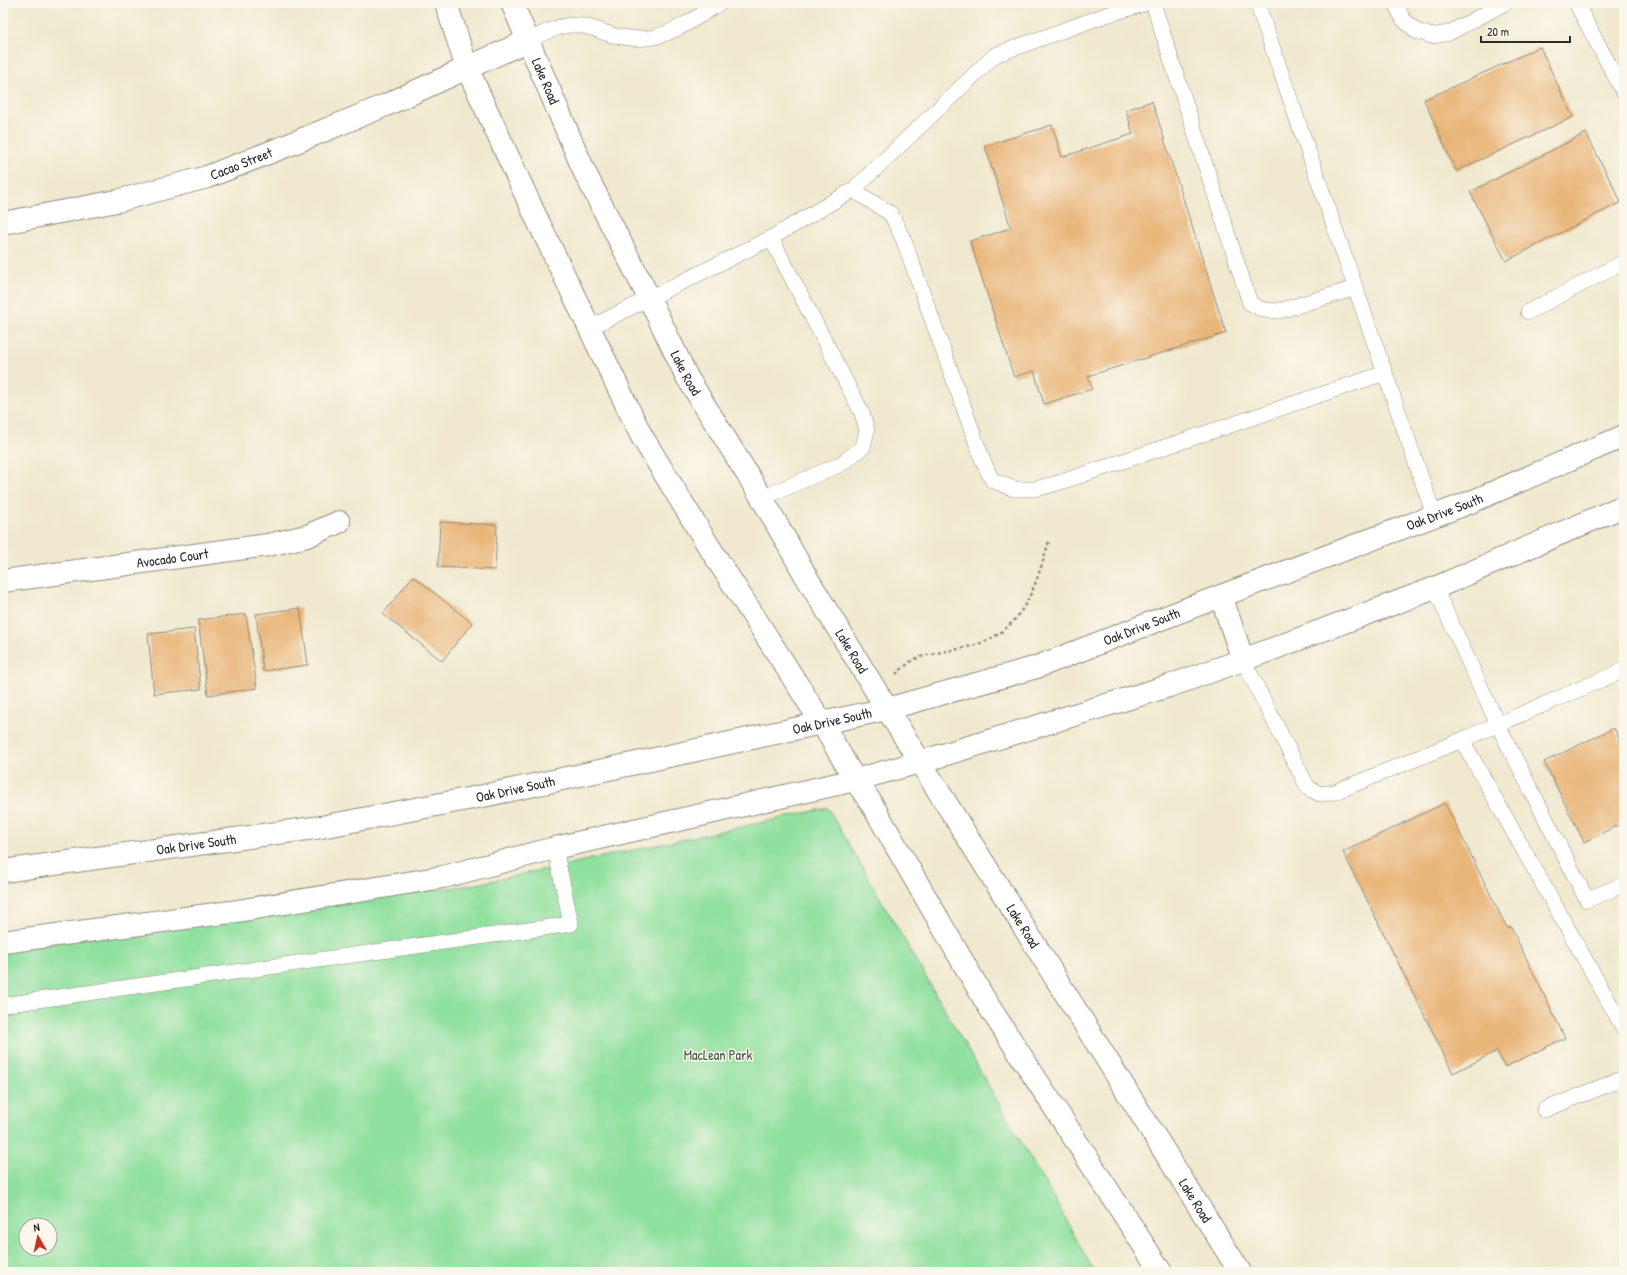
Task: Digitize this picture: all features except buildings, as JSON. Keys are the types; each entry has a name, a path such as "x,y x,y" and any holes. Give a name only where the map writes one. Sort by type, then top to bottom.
{"street":[{"path":"446,3 468,68 536,217 641,435 708,545 822,723 855,780 870,801 986,1002 1161,1272"},
{"name":"Lake Road","path":"512,3 527,41 586,173 687,377 762,498 807,578 887,709 1240,1272"},
{"name":"Cacao Street","path":"3,223 117,201 206,177 299,141 527,41"},
{"name":"Oak Drive South","path":"3,871 321,826 483,796 887,709 1037,667 1471,502 1624,436"},
{"path":"3,942 231,912 435,878 555,848 855,780 920,762 1169,686 1243,660 1435,588 1624,506"},
{"name":"Avocado Court","path":"3,581 268,545 307,536 339,522"},
{"path":"1221,596 1243,660"}],"lane":[{"path":"527,41 557,28 573,25 589,26 612,35 638,39 655,37 685,24 720,3"},
{"path":"589,328 771,238 852,190 995,55 1106,15 1147,3"},
{"path":"1153,3 1250,303 1263,310 1279,311 1356,288"},
{"path":"1257,3 1434,515"},
{"path":"1395,3 1403,19 1416,31 1432,36 1449,33 1505,3"},
{"path":"1576,3 1624,93"},
{"path":"852,190 891,214 904,241 983,461 992,480 1014,489 1035,489 1058,483 1385,373"},
{"path":"762,498 841,464 863,447 867,430 862,414 771,238"},
{"path":"1528,312 1624,262"},
{"path":"1435,588 1498,725 1587,900 1624,884"},
{"path":"1243,660 1308,788 1320,794 1335,792 1498,725 1624,670"},
{"path":"1462,740 1624,1029"},
{"path":"3,1005 571,924 555,848"},
{"path":"1544,1110 1624,1078"}],"path":[{"path":"893,677 915,659 978,644 1003,631 1018,616 1033,590 1049,541"}],"green space":[{"name":"MacLean Park","path":"828,808 1064,1216 1094,1272 3,1272 3,948 472,885"}]}
